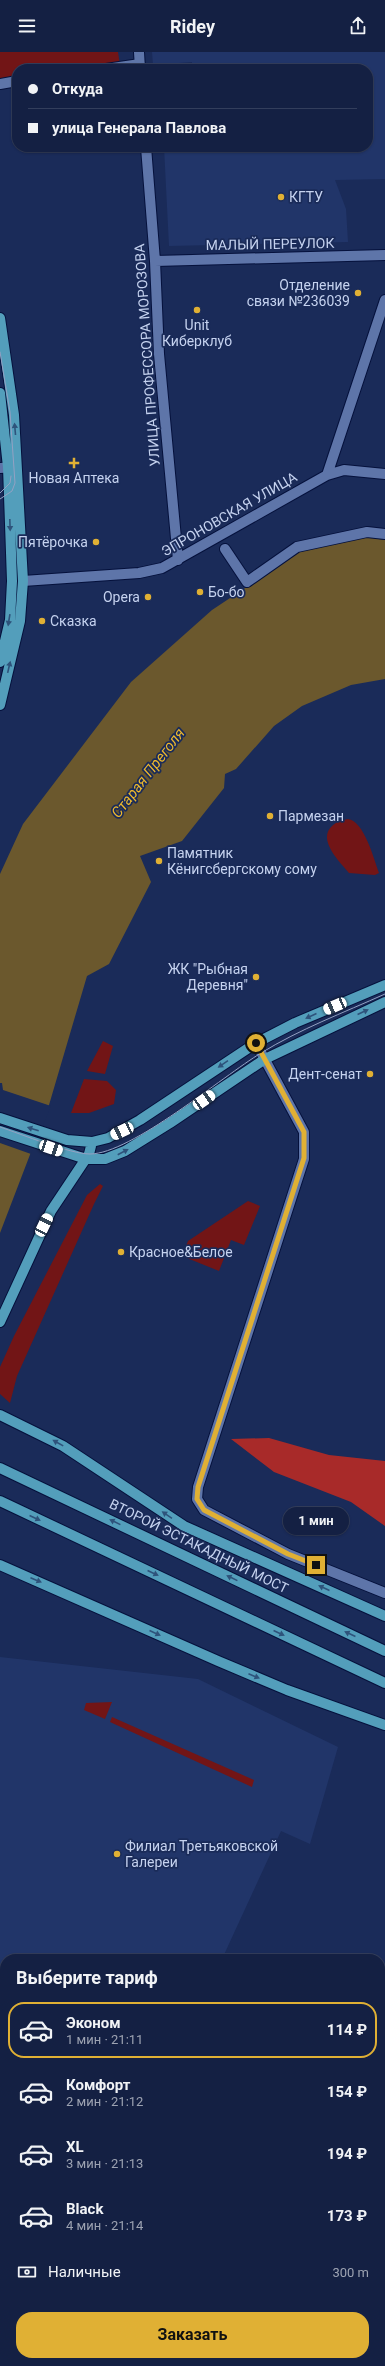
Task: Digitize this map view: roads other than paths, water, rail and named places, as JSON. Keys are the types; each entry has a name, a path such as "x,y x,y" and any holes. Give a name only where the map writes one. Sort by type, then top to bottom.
{"main road":[{"path":"0,318 14,415 18,468 17,581 0,662"},
{"path":"0,393 4,468 20,620 0,705"},
{"path":"0,1118 67,1140 92,1142 108,1138 140,1120 256,1043 295,1023 385,984"},
{"path":"0,1131 64,1153 86,1159 101,1160 125,1151 265,1059 385,1002"},
{"path":"0,1322 51,1211 86,1159 92,1142"},
{"path":"0,1415 64,1446 184,1526 385,1616"},
{"name":"ВТОРОЙ ЭСТАКАДНЫЙ МОСТ","path":"0,1468 385,1651"},
{"path":"0,1501 385,1683"},
{"path":"0,1564 287,1690 385,1725"}],"street":[{"path":"139,52 140,64"},
{"path":"0,84 12,82"},
{"name":"УЛИЦА ПРОФЕССОРА МОРОЗОВА","path":"146,152 155,261 159,354 178,560"},
{"name":"МАЛЫЙ ПЕРЕУЛОК","path":"155,261 385,255"},
{"path":"326,475 385,300"},
{"path":"4,468 18,468"},
{"name":"ЭПРОНОВСКАЯ УЛИЦА","path":"17,581 139,573 162,568 326,475 344,470 385,474"},
{"name":"ЭПРОНОВСКАЯ УЛИЦА","path":"225,549 247,582 297,547 367,532 385,534"},
{"path":"256,1043 304,1132 304,1158 198,1487 197,1499 204,1510 288,1554 385,1593"}],"water":[{"name":"Старая Преголя","path":"367,537 385,540 385,679 351,685 302,706 274,726 236,769 225,774 224,788 182,841 140,856 151,882 109,964 87,976 49,1105 0,1233 0,874 23,824 131,682 212,610 299,552"}],"tram line":[{"path":"0,352 10,412 15,483 12,491 0,499"},
{"path":"0,493 10,483 11,476"},
{"path":"0,1127 70,1151 90,1154 108,1151 152,1128 244,1064 276,1044 385,994"}],"place":[{"name":"КГТУ","path":"281,197"},
{"name":"Отделение связи №236039","path":"358,293"},
{"name":"Unit Киберклуб","path":"197,310"},
{"name":"Новая Аптека","path":"74,463"},
{"name":"Пятёрочка","path":"96,542"},
{"name":"Бо-бо","path":"200,592"},
{"name":"Opera","path":"148,597"},
{"name":"Сказка","path":"42,621"},
{"name":"Пармезан","path":"270,816"},
{"name":"Памятник Кёнигсбергскому сому","path":"159,861"},
{"name":"ЖК \"Рыбная Деревня\"","path":"256,977"},
{"name":"Дент-сенат","path":"370,1074"},
{"name":"Красное&Белое","path":"121,1252"},
{"name":"Филиал Третьяковской Галереи","path":"117,1854"}]}
